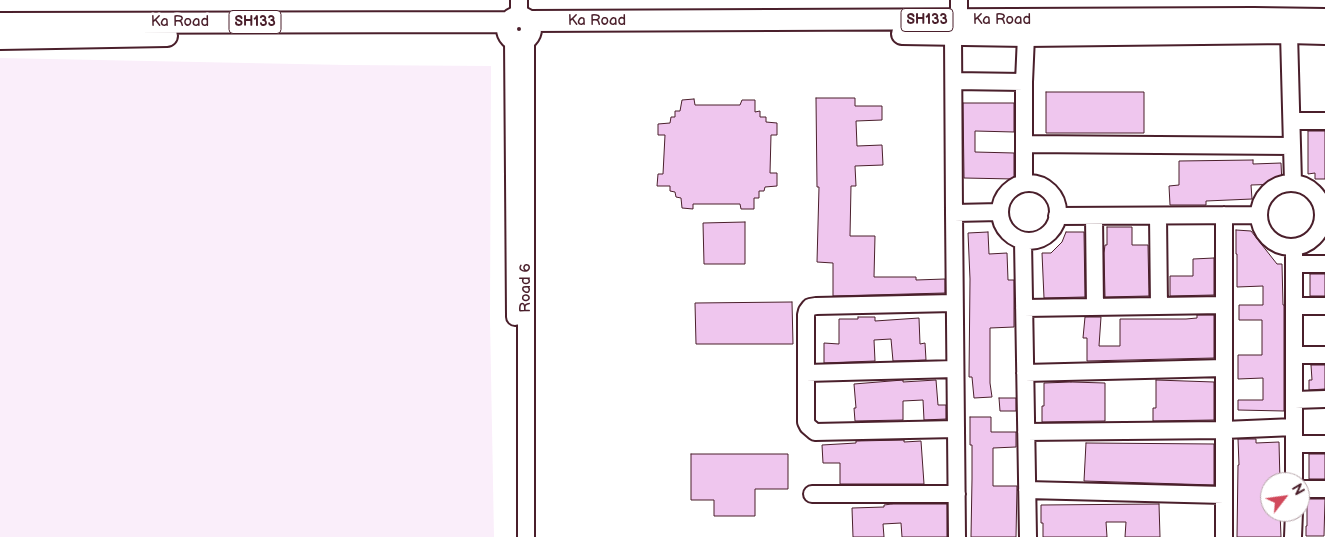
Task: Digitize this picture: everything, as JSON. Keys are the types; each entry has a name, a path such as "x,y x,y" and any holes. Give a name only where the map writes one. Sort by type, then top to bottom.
{"main road":[{"name":"Ka Road","path":"0,23 956,27 1234,18 1325,19"},
{"name":"Ka Road","path":"0,38 231,35 519,26"},
{"name":"Ka Road","path":"956,27 1026,36 1325,34"}],"street":[{"path":"957,537 954,81 959,0"},
{"name":"Road 6","path":"515,537 519,26"},
{"name":"Road 6","path":"519,26 526,537"},
{"path":"1290,33 1293,183"},
{"path":"1024,183 1026,36"},
{"path":"954,81 1024,82"},
{"path":"1292,121 1325,121"},
{"path":"1024,144 1292,146"},
{"path":"1033,183 1049,191 1054,198 1058,216 1055,225 1049,233 1032,241 1023,241 1015,238 1008,232 1003,225 1000,212 1002,199 1007,192 1015,186 1033,183"},
{"path":"1287,183 1293,183 1307,187 1315,193 1320,202 1324,223 1311,240 1302,245 1294,247 1282,246 1266,234 1261,225 1259,215 1260,206 1270,190 1287,183"},
{"path":"954,213 1000,212"},
{"path":"1224,215 1224,537"},
{"path":"1058,216 1259,215"},
{"path":"1094,216 1095,307"},
{"path":"1158,216 1159,306"},
{"path":"1023,241 1028,537"},
{"path":"1294,247 1294,472"},
{"path":"1294,264 1325,264"},
{"path":"954,303 810,307 806,315 806,422 815,432 956,429"},
{"path":"1024,308 1224,305"},
{"path":"1294,306 1325,306"},
{"path":"1294,355 1325,355"},
{"path":"1025,373 1224,368"},
{"path":"806,373 955,369"},
{"path":"1294,400 1325,399"},
{"path":"1026,432 1224,430 1294,427"},
{"path":"1294,444 1325,444"},
{"path":"1310,489 1325,489"},
{"path":"1027,490 1224,495"},
{"path":"812,494 957,494"},
{"path":"1293,537 1294,522"}],"shaded area":[{"path":"0,58 491,66 490,319 494,537 0,537"}],"building":[{"path":"1046,92 1144,92 1144,133 1046,133"},
{"path":"816,98 855,98 855,106 882,106 882,120 856,121 857,146 882,145 883,165 855,166 856,186 851,186 850,236 875,236 874,277 916,277 916,280 945,279 945,293 833,296 833,263 817,262 819,187 817,187"},
{"path":"694,99 695,105 740,105 742,100 755,100 755,112 760,111 760,117 766,117 766,122 777,123 777,135 771,135 770,173 777,173 777,186 765,187 764,191 759,191 759,198 754,198 754,209 741,209 740,204 693,204 693,209 682,208 681,198 676,197 675,192 670,191 670,186 657,186 658,174 663,174 665,135 658,135 658,124 670,123 671,117 675,117 675,111 680,111 682,100"},
{"path":"963,103 1014,103 1014,132 975,131 975,152 1014,153 1014,179 964,178"},
{"path":"1308,131 1325,131 1325,179 1315,179 1315,173 1308,174"},
{"path":"1253,160 1253,164 1281,163 1282,184 1251,185 1252,199 1206,201 1206,205 1170,205 1169,186 1179,185 1179,161"},
{"path":"745,222 745,264 704,264 703,223"},
{"path":"1107,227 1132,227 1132,245 1148,245 1149,296 1105,297 1104,253 1105,245 1107,245"},
{"path":"1236,230 1251,231 1277,264 1282,264 1284,411 1238,410 1238,400 1263,400 1263,378 1238,379 1238,355 1262,355 1262,320 1239,320 1239,305 1263,305 1263,286 1237,287"},
{"path":"988,232 989,254 1007,253 1008,280 1014,280 1014,327 990,328 990,383 992,397 974,398 972,377 969,377 970,279 968,233"},
{"path":"1066,232 1084,232 1085,297 1044,298 1042,253 1051,253 1062,242"},
{"path":"1214,258 1214,295 1170,296 1170,276 1193,276 1193,259"},
{"path":"1310,274 1325,274 1325,296 1310,296"},
{"path":"792,302 793,344 696,344 695,303"},
{"path":"1197,315 1214,315 1214,358 1087,361 1087,338 1083,338 1085,317 1101,317 1099,346 1120,346 1120,319 1186,319 1197,318"},
{"path":"858,317 875,317 875,321 919,318 920,344 925,343 926,360 893,361 891,339 874,340 875,361 824,363 824,343 839,344 839,319 858,319"},
{"path":"1311,365 1325,365 1325,389 1309,390 1309,380 1312,380"},
{"path":"903,380 903,382 936,380 938,405 946,405 946,419 924,420 923,400 903,401 903,420 855,421 854,384"},
{"path":"1156,380 1214,382 1214,420 1153,421 1153,408 1156,408"},
{"path":"1044,383 1105,383 1105,421 1042,422"},
{"path":"999,398 1016,398 1016,411 1000,411"},
{"path":"970,417 991,417 991,432 1016,432 1016,447 993,448 993,486 1017,486 1016,537 971,537 972,445 970,445"},
{"path":"1238,439 1256,439 1256,443 1279,442 1280,472 1260,472 1260,522 1280,522 1281,537 1237,537"},
{"path":"904,440 904,442 921,441 924,484 840,484 840,463 823,463 822,445 856,443 856,441"},
{"path":"1086,443 1214,444 1214,485 1084,481"},
{"path":"691,454 788,454 788,489 755,489 755,516 714,516 714,500 691,500"},
{"path":"1309,454 1325,454 1325,479 1310,479"},
{"path":"1310,499 1325,499 1324,536 1306,536 1307,522 1310,522"},
{"path":"947,504 947,537 902,537 901,523 883,524 884,537 853,537 852,508 884,507 884,505"},
{"path":"1159,504 1160,537 1125,537 1126,522 1106,522 1107,537 1043,537 1041,505"}]}
